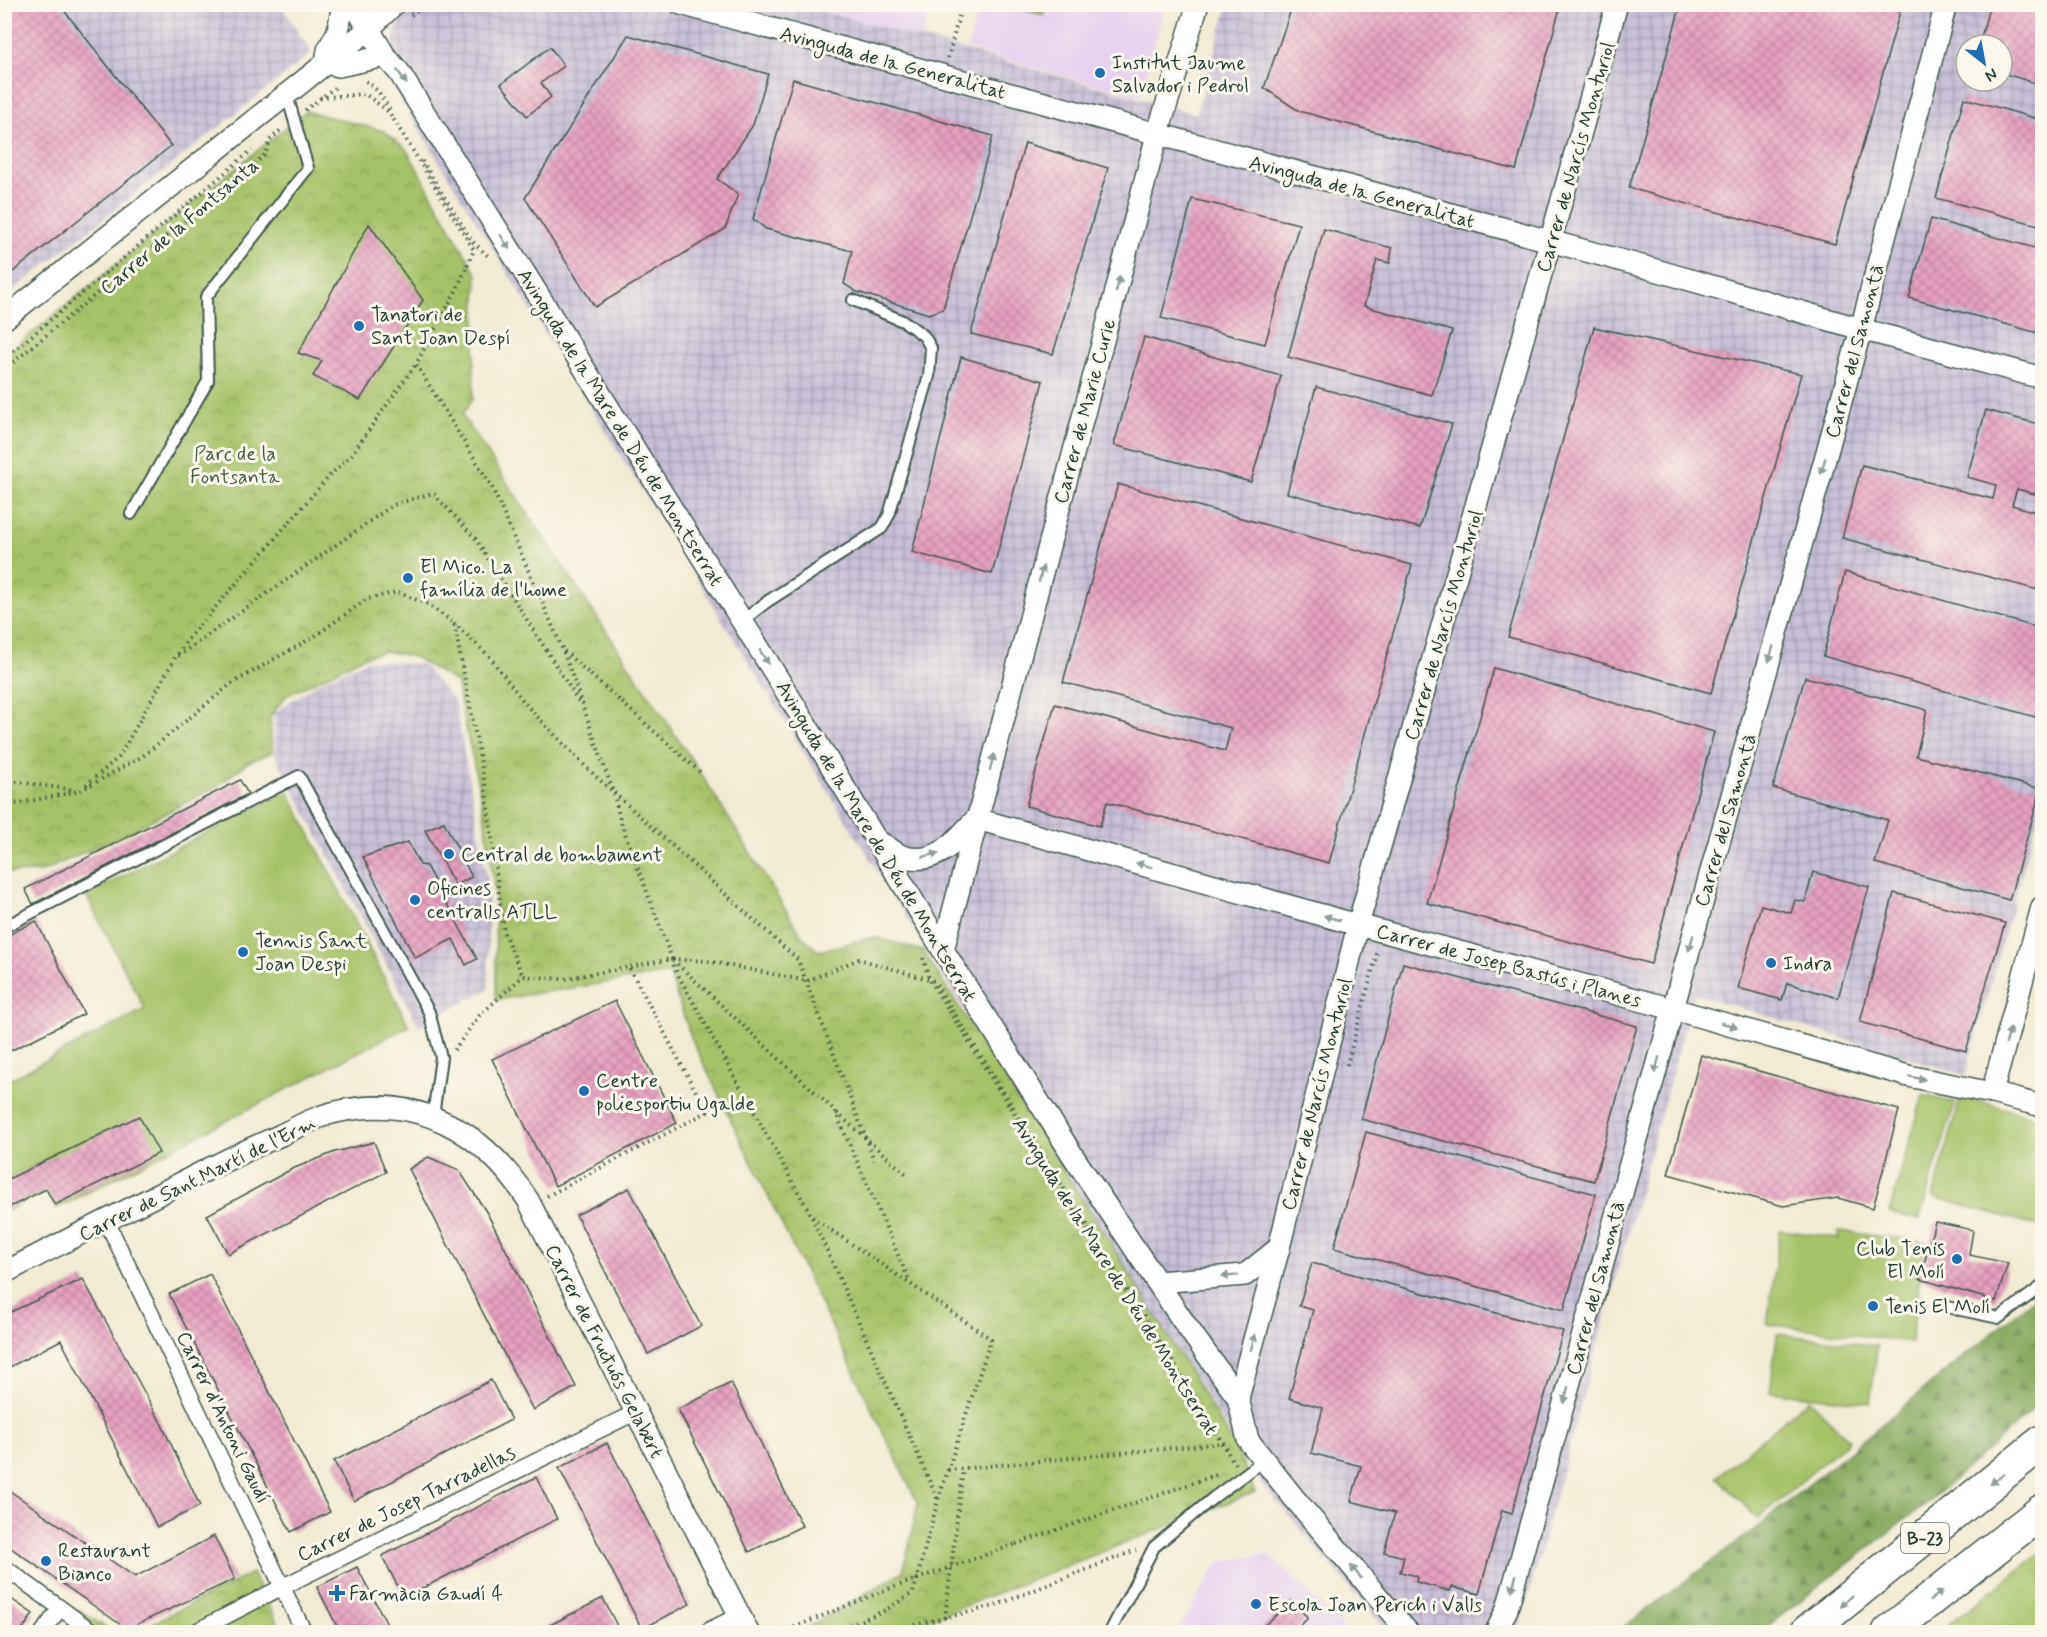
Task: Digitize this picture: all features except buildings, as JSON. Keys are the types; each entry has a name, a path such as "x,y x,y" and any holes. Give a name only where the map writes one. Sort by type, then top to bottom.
{"highway":[{"name":"B-23","path":"1807,1632 2043,1442"},
{"name":"B-23","path":"1889,1632 2043,1511"}],"street":[{"path":"343,4 338,32 328,50 326,63 339,66 385,56"},
{"path":"354,4 370,28"},
{"path":"364,4 385,4"},
{"name":"Carrer de la Fontsanta","path":"4,319 293,102 326,63 370,28 394,4"},
{"name":"Avinguda de la Generalitat","path":"681,4 2043,378"},
{"name":"Carrer de Marie Curie","path":"943,950 1157,135 1198,4"},
{"name":"Carrer de Narcís Monturiol","path":"1238,1398 1279,1248 1358,925 1617,4"},
{"name":"Carrer del Samontà","path":"1496,1632 1507,1609 1861,329 1946,4"},
{"name":"Avinguda de la Mare de Déu de Montserrat","path":"370,28 385,56 399,72 1075,1159 1238,1398 1248,1440 1408,1632"},
{"name":"Carrer de Marie Curie","path":"878,841 904,857 929,858 946,851 977,819"},
{"name":"Carrer de Josep Bastús i Planes","path":"977,819 1908,1076 2043,1106"},
{"path":"1992,1093 2043,907"},
{"name":"Carrer de Sant Martí de l'Erm","path":"4,1273 228,1159 312,1120 336,1112 374,1107 405,1110 433,1117"},
{"name":"Carrer de Fructuós Gelabert","path":"433,1117 460,1130 484,1147 516,1180 745,1625"},
{"name":"Carrer d'Antoni Gaudí","path":"106,1220 304,1632"},
{"path":"1157,1282 1245,1275 1279,1248"},
{"name":"Carrer de Josep Tarradellas","path":"195,1632 636,1412"},
{"path":"4,1567 93,1632"},
{"path":"43,1632 60,1608"},
{"path":"711,1632 745,1625"}],"lane":[{"path":"130,514 208,381 206,297 308,168 293,102"},
{"path":"742,621 768,601 882,528 889,515 928,376 932,348 924,336 905,321 853,300"},
{"path":"4,927 299,776 429,1012 441,1058 433,1117"},
{"path":"1942,1306 1999,1318 2043,1286"},
{"path":"1110,1632 1155,1547 1213,1498 1264,1460"}],"path":[{"path":"943,76 962,4"},
{"path":"366,81 379,92 472,241 489,256"},
{"path":"297,116 339,85"},
{"path":"4,780 80,791 119,757 175,658 193,633 332,473 351,455 416,364 457,289 474,250 389,112 365,94 293,102"},
{"name":"Carrer de la Fontsanta","path":"4,370 265,155 270,140 287,122 261,142"},
{"path":"4,359 253,149"},
{"path":"416,364 492,487 563,650 614,794 620,820 675,969 812,1216 938,1500"},
{"path":"175,658 393,505 433,493 475,538 582,708"},
{"path":"4,807 80,791 143,756 231,684 315,636 367,599 398,592 428,604 454,623 489,656 527,706 588,769 798,960 874,1160"},
{"path":"454,623 485,784 504,933 523,976"},
{"path":"563,650 700,772"},
{"name":"Avinguda de la Mare de Déu de Montserrat","path":"921,954 929,979 1237,1467"},
{"path":"672,959 906,1174"},
{"path":"438,1072 479,1016 523,976 564,979 672,959 707,961 807,981 860,959 929,979"},
{"path":"562,1188 707,1112 629,967"},
{"path":"835,1111 910,1282"},
{"path":"812,1216 991,1339 938,1500 913,1593 886,1610 833,1632"},
{"path":"948,1470 1248,1440"},
{"path":"945,1618 963,1469"},
{"path":"783,1632 883,1591 1226,1471"},
{"path":"885,1632 994,1606 1138,1549 1155,1547"}],"shaded area":[{"path":"5,5 281,5 312,53 5,297"},
{"path":"402,5 801,5 1196,114 1228,5 2042,5 2042,801 1965,1075 1694,994 1518,1632 1388,1632 1262,1484 891,893 385,74"},
{"path":"802,5 931,5 922,38"},
{"name":"Institut Jaume Salvador i Pedrol","path":"979,5 1165,5 1140,97 967,49"},
{"path":"368,660 422,664 455,702 488,883 489,989 419,1026 275,755 274,713 319,682"},
{"name":"Escola Joan Perich i Valls","path":"1268,1554 1348,1632 1177,1632 1219,1562"}],"green space":[{"path":"1007,5 1047,5 1044,15"},
{"name":"Parc de la Fontsanta","path":"306,111 384,131 406,149 477,275 473,398 462,415 700,772 802,936 818,951 874,937 923,951 1133,1279 1235,1446 1255,1492 898,1632 799,1632 903,1572 918,1504 692,1040 669,973 496,1000 495,894 483,807 456,682 414,657 385,651 361,658 286,696 270,717 272,752 247,763 216,787 125,834 41,872 5,873 5,355"},
{"name":"Tennis Sant Joan Despi","path":"288,791 409,1026 56,1209 46,1190 5,1212 5,1082 145,1009 86,895"},
{"path":"1923,1095 1955,1103 1919,1220 1889,1213"},
{"path":"1961,1096 2042,1119 2042,1227 1933,1197"},
{"name":"Tenis El Molí","path":"1780,1230 1839,1238 1839,1231 1925,1242 1911,1342 1767,1324"},
{"path":"2042,1292 2042,1402 1933,1498 1760,1632 1617,1632 1755,1529"},
{"path":"1777,1334 1877,1346 1870,1403 1770,1392"},
{"path":"1809,1399 1849,1440 1758,1519 1717,1477"},
{"path":"2042,1552 2042,1632 1939,1632"},
{"path":"252,1573 282,1632 135,1632"},
{"path":"79,1610 112,1632 64,1632"}],"place":[{"name":"Institut Jaume Salvador i Pedrol","path":"1100,73"},
{"name":"Tanatori de Sant Joan Despí","path":"359,326"},
{"name":"El Mico. La família de l'home","path":"408,578"},
{"name":"Central de bombament","path":"449,854"},
{"name":"Oficines centralls ATLL","path":"415,900"},
{"name":"Tennis Sant Joan Despi","path":"243,952"},
{"name":"Indra","path":"1771,963"},
{"name":"Centre poliesportiu Ugalde","path":"584,1091"},
{"name":"Club Tenis El Molí","path":"1957,1259"},
{"name":"Tenis El Molí","path":"1873,1306"},
{"name":"Restaurant Bianco","path":"46,1561"},
{"name":"Farmàcia Gaudí 4","path":"337,1593"},
{"name":"Escola Joan Perich i Valls","path":"1256,1604"}]}
